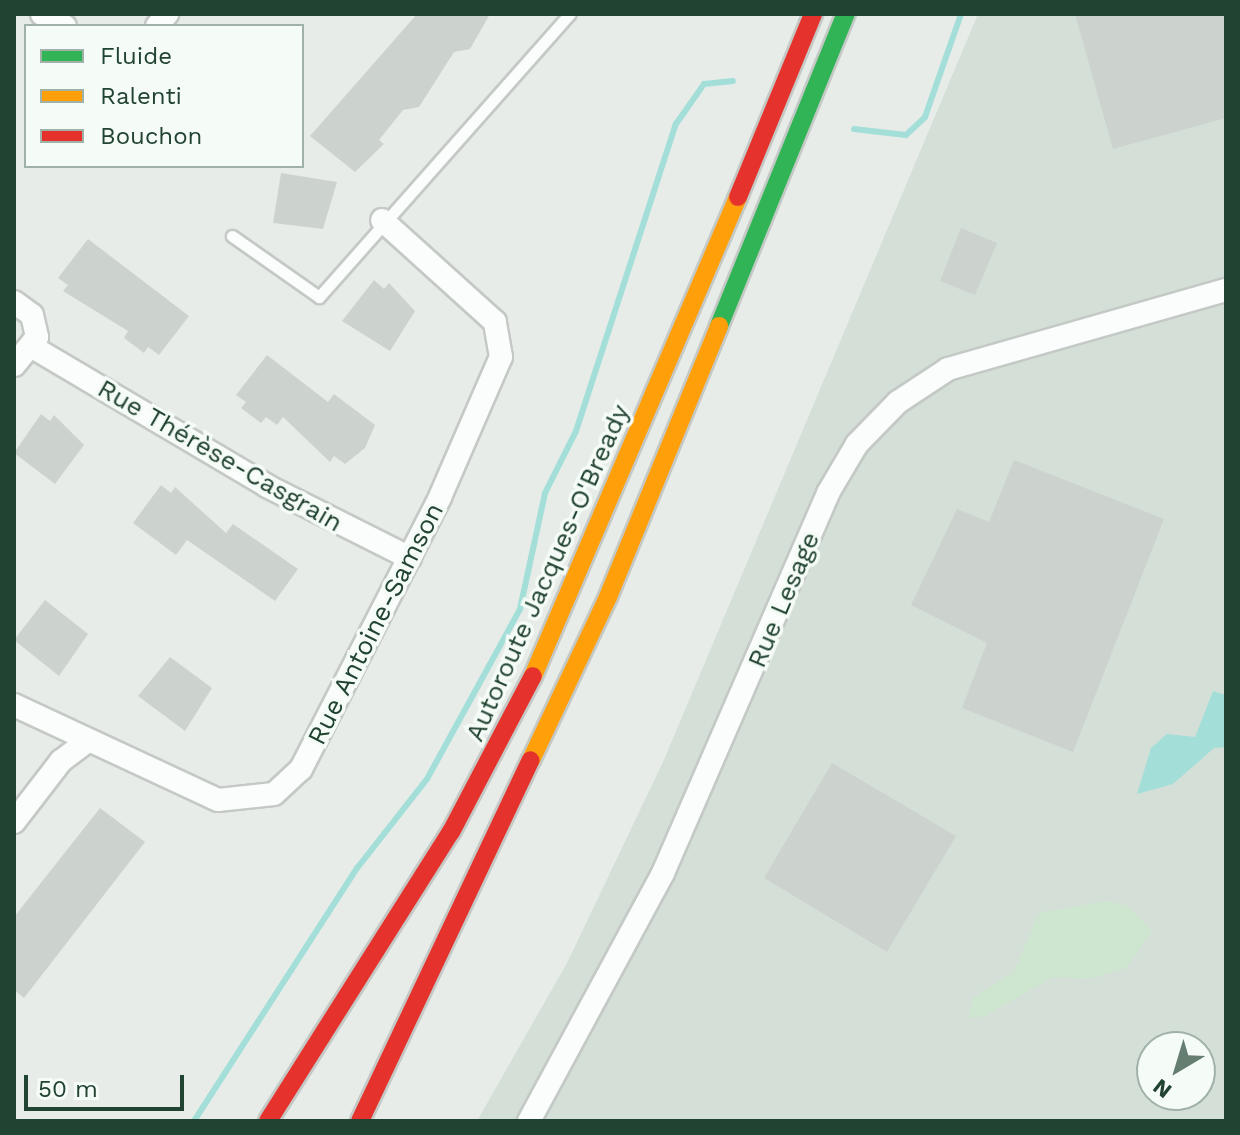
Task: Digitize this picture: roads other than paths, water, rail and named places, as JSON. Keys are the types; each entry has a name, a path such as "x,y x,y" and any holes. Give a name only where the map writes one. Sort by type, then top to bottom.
{"highway":[{"name":"Autoroute Jacques-O'Bready","path":"268,1121 451,832 518,709 612,503 813,14"},
{"path":"360,1121 608,597 846,14"}],"street":[{"path":"42,14 61,24"},
{"name":"Rue Antoine-Samson","path":"14,705 218,800 274,794 312,752 410,558 495,379 502,338 481,306 382,220"},
{"name":"Rue Lesage","path":"529,1121 663,873 828,493 857,444 898,402 948,369 1226,290"},
{"path":"14,302 36,326 34,348 14,365"},
{"name":"Rue Thérèse-Casgrain","path":"34,348 267,486 410,558"},
{"path":"14,822 61,761 88,741"}],"lane":[{"path":"232,236 319,297 382,220 569,14"}],"water":[{"path":"1213,691 1226,695 1226,747 1214,748 1173,784 1137,794 1151,748 1167,734 1195,737"}],"waterway":[{"path":"854,129 906,135 925,117 961,14"},
{"path":"194,1121 358,867 427,779 520,609 545,493 576,431 676,124 704,84 733,81"}]}
